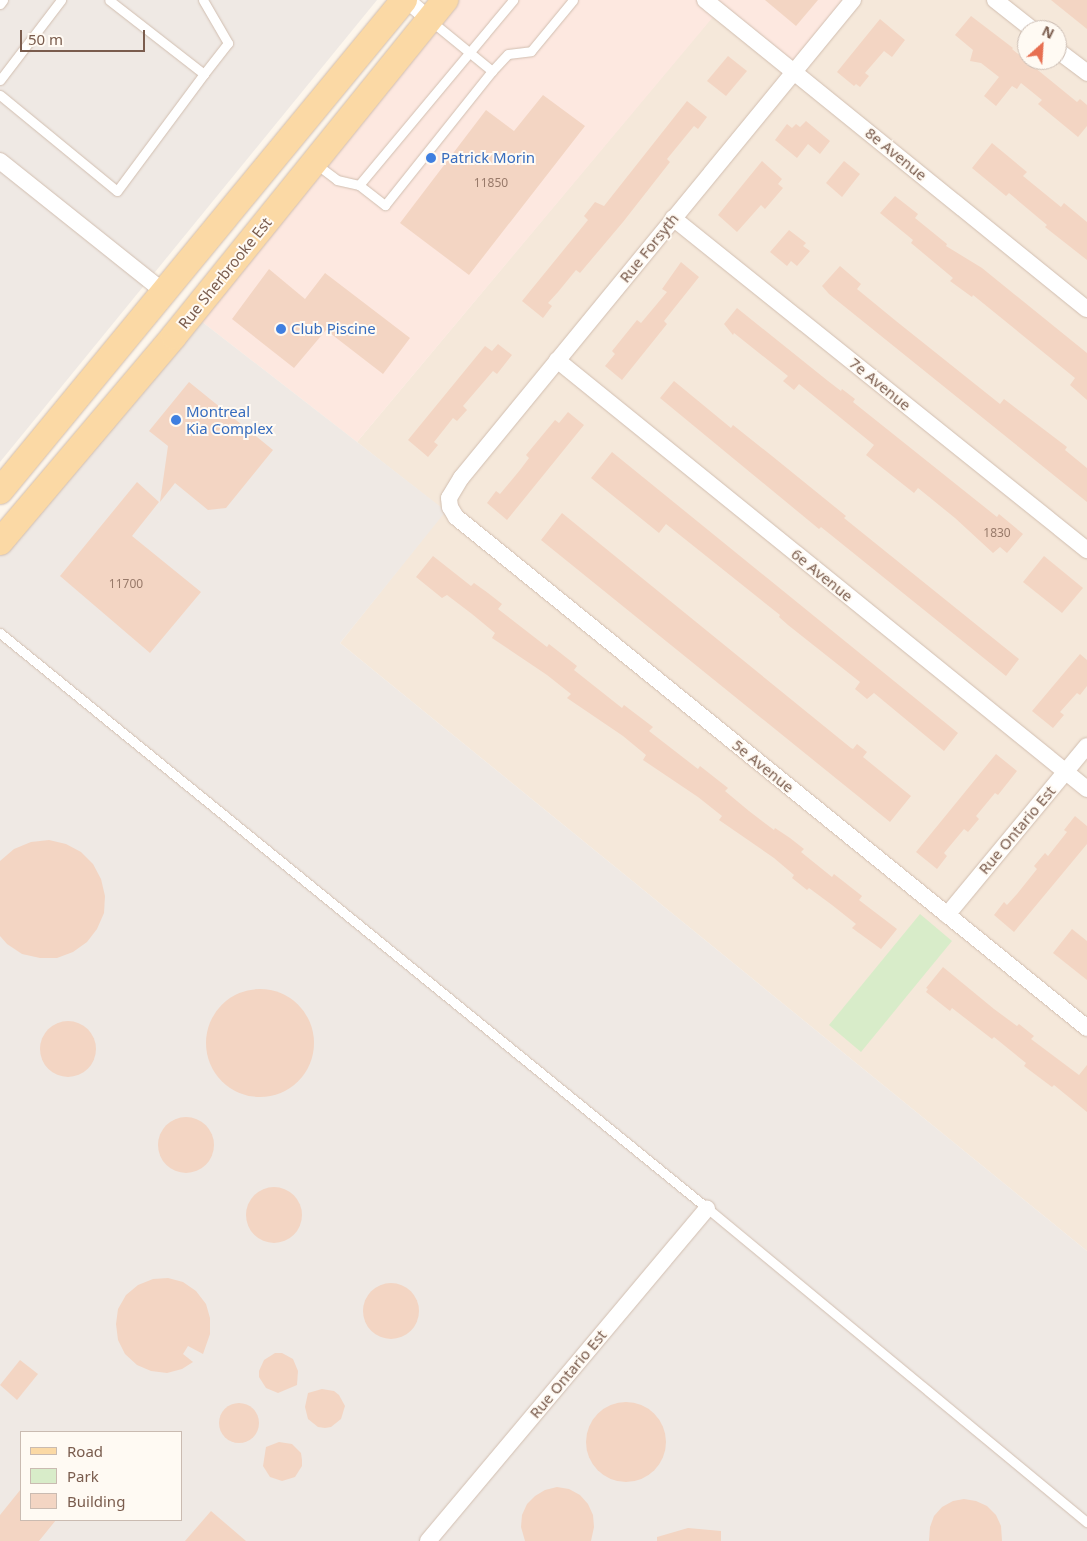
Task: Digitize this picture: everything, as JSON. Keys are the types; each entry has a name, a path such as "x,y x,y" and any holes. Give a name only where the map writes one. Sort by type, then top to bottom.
{"main road":[{"path":"0,492 288,140 406,0"},
{"name":"Rue Sherbrooke Est","path":"0,542 192,314 437,9"},
{"path":"337,82 365,99"},
{"path":"288,140 314,162"},
{"path":"164,292 192,314"}],"street":[{"path":"406,0 437,9"},
{"name":"8e Avenue","path":"705,0 1087,309"},
{"name":"Rue Forsyth","path":"449,498 457,483 853,0"},
{"path":"995,0 1020,20"},
{"path":"1067,58 1087,74"},
{"path":"0,161 164,292"},
{"name":"7e Avenue","path":"673,218 1087,550"},
{"name":"6e Avenue","path":"557,360 1087,789"},
{"name":"5e Avenue","path":"449,498 450,507 456,517 1087,1028"},
{"name":"Rue Ontario Est","path":"947,915 1087,746"},
{"name":"Rue Ontario Est","path":"428,1541 707,1208"}],"lane":[{"path":"0,4 3,0"},
{"path":"0,80 61,0"},
{"path":"109,0 204,74"},
{"path":"0,95 117,191 228,42 204,0"},
{"path":"359,185 513,0"},
{"path":"314,162 337,180 359,185 385,205 508,54 531,52 573,0"},
{"path":"437,9 469,53 492,72"},
{"path":"0,633 707,1208 1087,1522"}],"shaded area":[{"path":"0,0 377,0 0,462"},
{"path":"453,0 852,0 794,72 718,11 357,442 192,314"},
{"path":"852,0 1087,0 1087,1251 340,643 445,511 357,442 718,10"},
{"path":"192,314 446,511 340,643 1087,1251 1087,1541 0,1541 0,542"}],"green space":[{"path":"920,914 952,941 861,1052 829,1025"}],"building":[{"path":"765,0 818,0 796,26"},
{"path":"1051,0 1087,0 1087,29"},
{"path":"971,16 1013,48 1017,53 1017,70 1038,70 1077,102 1080,99 1087,105 1087,126 1078,137 1038,104 1042,100 1021,83 1017,89 1012,86 996,106 984,96 999,77 981,63 970,61 973,50 955,35"},
{"path":"880,19 905,40 892,57 884,51 865,73 869,76 860,87 856,84 854,86 837,72"},
{"path":"728,56 747,71 726,96 707,81"},
{"path":"543,95 585,126 469,275 400,223 486,110 514,131"},
{"path":"687,101 707,117 698,129 694,126 667,159 670,162 580,273 576,270 548,303 552,306 543,318 522,301 588,220 584,216 595,202 604,206"},
{"path":"806,121 830,141 820,154 808,144 797,158 775,140 787,124 792,128 796,124 800,127"},
{"path":"992,143 1027,172 1023,176 1061,207 1064,203 1087,222 1087,260 1045,227 1047,225 1009,193 1006,196 972,168"},
{"path":"762,161 782,179 778,184 783,188 765,209 761,205 737,232 718,215"},
{"path":"844,161 860,174 842,197 826,183"},
{"path":"895,196 918,214 915,218 947,244 946,246 982,268 1087,353 1087,400 1070,385 1075,378 973,295 972,297 950,281 953,278 911,243 913,240 880,213"},
{"path":"789,230 806,243 803,246 810,251 797,266 791,261 787,266 770,252"},
{"path":"681,262 699,277 664,321 667,324 622,380 605,366 615,354 612,351 637,320 641,323 667,292 662,289"},
{"path":"840,266 861,284 857,289 1000,404 1004,399 1067,447 1065,450 1087,468 1087,502 829,294 822,286"},
{"path":"269,269 305,299 325,273 410,338 383,374 326,330 294,368 232,319"},
{"path":"737,308 828,381 855,399 853,402 997,517 999,514 1023,534 1007,553 1000,547 993,553 955,518 918,488 914,493 866,455 874,445 799,384 794,390 783,381 788,376 734,333 733,335 724,324"},
{"path":"498,344 512,355 497,374 493,371 463,406 467,410 457,421 453,418 434,442 438,445 428,457 408,440 485,346 492,351"},
{"path":"674,381 731,428 733,425 772,456 846,516 844,518 1019,659 1006,676 821,527 819,529 660,398"},
{"path":"189,382 273,450 226,508 208,510 175,483 160,502 168,446 149,431"},
{"path":"568,412 584,425 507,520 487,503 496,491 500,494 520,470 529,458 526,455 555,420 559,423"},
{"path":"612,452 958,733 944,751 874,693 867,699 855,689 860,682 666,524 659,533 591,478"},
{"path":"137,482 159,502 132,536 201,592 150,653 60,576"},
{"path":"562,513 851,748 853,749 857,744 867,752 863,757 911,796 890,822 541,540"},
{"path":"433,556 471,586 474,583 502,604 498,609 547,647 549,644 577,666 574,670 622,708 624,705 653,727 649,731 698,769 700,766 728,788 725,791 749,811 774,830 775,828 790,838 804,849 801,852 832,877 834,874 862,896 859,900 897,929 881,949 852,928 856,924 809,888 807,890 792,878 794,875 774,858 719,820 722,816 698,797 643,760 646,755 623,736 567,698 571,694 547,675 492,638 495,633 472,614 447,595 442,598 416,577"},
{"path":"1044,556 1083,588 1062,613 1023,582"},
{"path":"1080,654 1087,660 1087,686 1080,695 1077,693 1060,712 1064,715 1053,728 1032,711"},
{"path":"996,754 1017,771 998,795 995,793 976,816 979,819 968,832 964,829 944,853 947,856 937,869 916,852"},
{"path":"1075,816 1087,826 1087,844 1014,932 994,915 1004,902 1007,905 1017,894 1037,869 1034,866 1045,853 1048,856 1067,832 1064,830"},
{"path":"49,840 66,844 81,852 93,864 101,879 105,896 104,913 97,929 87,942 73,952 57,958 40,958 22,954 7,944 0,936 0,861 14,849 31,842"},
{"path":"1072,929 1087,941 1087,980 1053,953"},
{"path":"943,967 994,1009 1017,1026 1019,1024 1034,1036 1031,1039 1079,1075 1087,1065 1087,1112 1054,1085 1052,1087 1024,1066 1026,1063 994,1037 992,1039 952,1008 950,1011 926,992 928,989 926,988"},
{"path":"260,989 281,993 299,1004 310,1022 314,1043 310,1064 299,1082 281,1093 260,1097 239,1093 221,1082 210,1064 206,1043 210,1022 221,1004 239,993"},
{"path":"62,1021 74,1021 84,1025 92,1033 96,1049 92,1065 84,1073 74,1077 62,1077 52,1073 44,1065 40,1055 40,1043 44,1033 52,1025"},
{"path":"180,1117 192,1117 202,1121 210,1129 214,1145 210,1161 202,1169 192,1173 180,1173 170,1169 162,1161 158,1151 158,1139 162,1129 170,1121"},
{"path":"268,1187 280,1187 290,1191 298,1199 302,1215 298,1231 290,1239 280,1243 268,1243 258,1239 250,1231 246,1221 246,1209 250,1199 258,1191"},
{"path":"168,1278 183,1282 196,1291 206,1304 210,1318 210,1334 203,1354 188,1346 183,1354 193,1362 182,1369 167,1373 151,1371 137,1365 125,1354 118,1340 116,1324 118,1309 126,1295 138,1285 153,1279"},
{"path":"385,1283 397,1283 407,1287 415,1295 419,1311 415,1327 407,1335 397,1339 385,1339 375,1335 367,1327 363,1317 363,1305 367,1295 375,1287"},
{"path":"275,1353 282,1353 293,1359 298,1371 297,1385 278,1393 266,1388 259,1377 259,1371 264,1360"},
{"path":"20,1360 38,1374 17,1400 0,1385"},
{"path":"322,1389 334,1391 339,1395 345,1406 341,1419 331,1427 325,1428 318,1427 308,1419 305,1407 308,1393"},
{"path":"626,1402 641,1405 654,1414 663,1427 666,1442 663,1457 654,1470 641,1479 626,1482 611,1479 598,1470 589,1457 586,1442 589,1427 598,1414 611,1405"},
{"path":"239,1403 253,1409 259,1423 253,1437 239,1443 225,1437 219,1423 225,1409"},
{"path":"279,1442 292,1444 301,1453 302,1460 302,1466 295,1477 282,1481 270,1477 263,1466 266,1447"},
{"path":"557,1487 569,1489 580,1495 588,1504 593,1515 594,1527 591,1541 525,1541 521,1527 522,1515 527,1504 545,1490"},
{"path":"20,1490 20,1521 55,1521 39,1541 0,1541 0,1515"},
{"path":"964,1499 976,1501 987,1506 996,1515 1001,1526 1002,1541 929,1541 930,1527 934,1516 942,1507 953,1501"},
{"path":"211,1511 246,1541 185,1541"},
{"path":"688,1528 721,1531 721,1541 657,1541 657,1537"}],"place":[{"name":"Patrick Morin","path":"431,158"},
{"name":"Club Piscine","path":"281,329"},
{"name":"Montreal Kia Complex","path":"176,420"}]}
